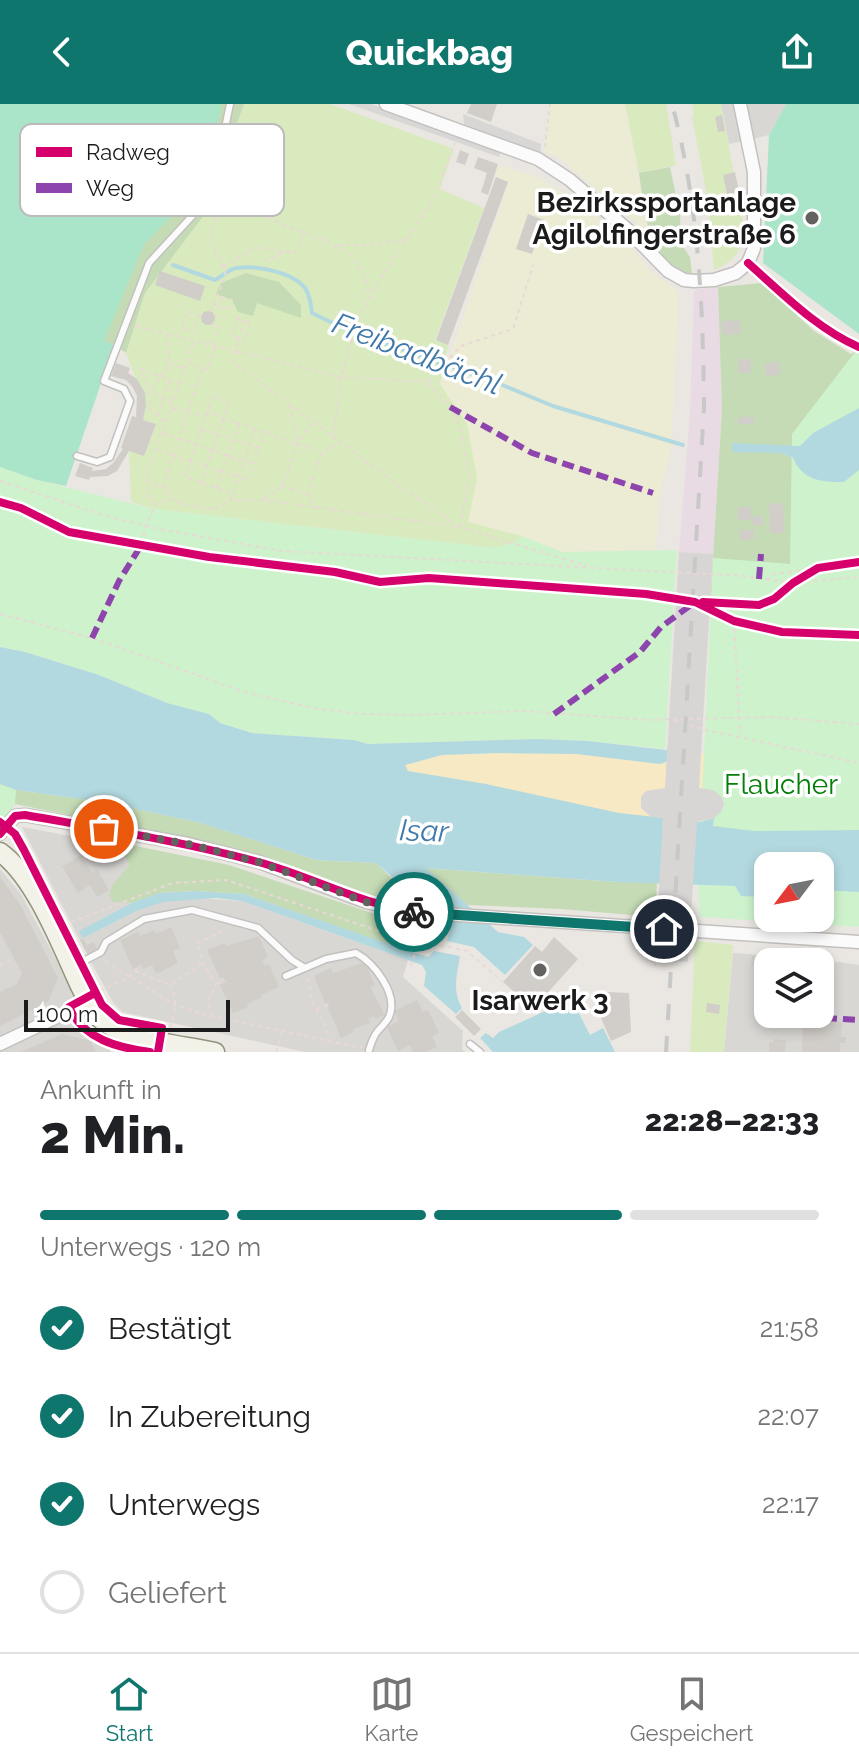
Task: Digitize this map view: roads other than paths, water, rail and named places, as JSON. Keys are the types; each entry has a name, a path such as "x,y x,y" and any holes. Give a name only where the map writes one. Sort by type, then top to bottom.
{"main road":[{"path":"0,852 20,870 92,998 101,1021 136,1044 215,1052"}],"street":[{"path":"386,104 538,159 570,180 628,230 668,271 684,280 724,278 736,273 748,263 754,248 754,172 741,108 754,104"},
{"path":"0,834 15,816 25,815 188,844 289,871 366,902 420,912 859,942"},
{"path":"0,1044 92,998"}],"lane":[{"path":"226,124 230,104"},
{"path":"77,456 97,462 110,457 130,401 124,389 104,381 149,263 192,216"},
{"path":"80,963 101,952 106,942 144,919 192,910 258,928 305,968"},
{"path":"286,976 326,959 356,953 367,959 380,976 392,1006 388,1019 376,1033 369,1050"},
{"path":"470,1044 480,1052"}],"water":[{"path":"859,408 859,470 844,482 814,479 797,466 793,458 781,453 732,452 732,443 800,446 813,433"},
{"name":"Isar","path":"0,647 99,675 167,703 209,714 220,723 252,733 354,740 368,744 537,739 588,741 692,753 660,764 576,754 497,753 442,755 405,765 408,771 486,784 619,813 701,822 714,818 713,826 755,831 859,830 859,892 834,891 834,852 754,852 754,897 741,896 735,886 617,882 426,868 498,932 524,937 533,945 505,975 474,947 447,941 450,928 376,863 316,860 201,823 103,802 16,790 0,784"},
{"path":"195,891 244,894 428,957 434,951 460,956 456,989 462,1008 456,1014 424,986 426,972 422,965 242,901 216,898 163,902 136,911 83,938 79,931 132,903 159,893"},
{"path":"572,999 590,1035 603,1028 615,1052 493,1052 480,1038 486,1033 493,1038 499,1032"}],"waterway":[{"name":"Freibadbächl","path":"173,265 215,280 237,268 283,274 305,288 312,313 347,330 495,382 553,406 683,445"}],"railway":[{"path":"666,1052 704,408 698,255 688,179 672,104"}],"place":[{"name":"Bezirkssportanlage Agilolfingerstraße 6","path":"812,218"},
{"name":"Isarwerk 3","path":"540,970"}],"park label":[{"name":"Flaucher","path":"781,784"}]}
